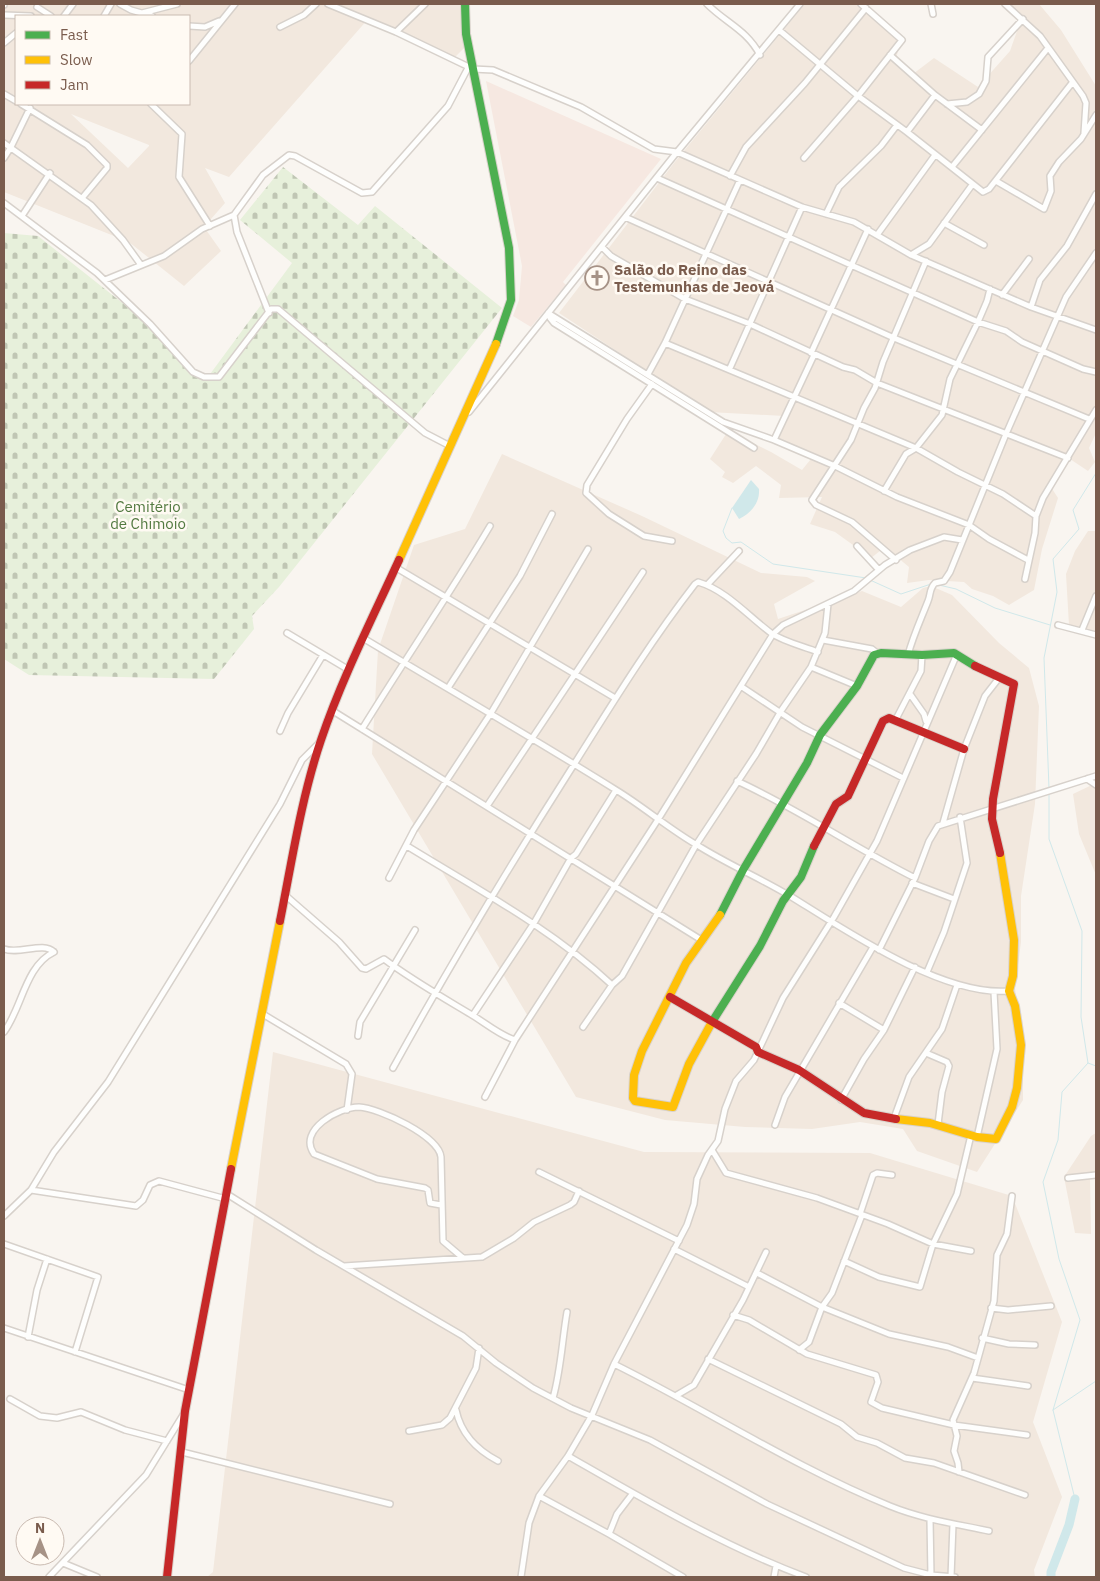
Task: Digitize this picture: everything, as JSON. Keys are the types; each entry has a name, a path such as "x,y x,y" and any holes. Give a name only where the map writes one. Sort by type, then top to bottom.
{"street":[{"path":"65,15 73,4"},
{"path":"105,15 112,4"},
{"path":"120,4 142,15 177,4"},
{"path":"190,60 235,4"},
{"path":"280,27 304,15 316,4"},
{"path":"328,4 396,32 471,68 493,70 581,107 654,149 677,152 802,207 854,222 910,255 1031,307 1096,330"},
{"path":"396,32 425,4"},
{"path":"167,1577 185,1411 298,826 321,740 363,638 503,328 511,300 509,248 471,68 466,34 465,4"},
{"path":"707,4 717,14 749,37 760,55"},
{"path":"464,418 550,314 677,152 760,55 800,4"},
{"path":"931,4 933,14"},
{"path":"1005,4 1023,18 1048,48 1086,103 1084,135"},
{"path":"38,5 50,15"},
{"path":"730,176 746,147 820,64 863,6 901,37 901,42 858,96 804,158"},
{"path":"947,104 967,102 979,94 986,81 988,57 1023,18"},
{"path":"190,26 205,27 221,20"},
{"path":"780,30 858,96 907,132 982,192 986,192 996,180 1072,82"},
{"path":"4,43 15,34"},
{"path":"952,167 1048,48"},
{"path":"890,55 935,95 982,130"},
{"path":"105,280 164,256 187,239 234,214 263,175 289,155 295,156 362,193 372,192 448,106 471,68"},
{"path":"4,94 15,100"},
{"path":"907,132 935,95"},
{"path":"23,105 87,145 108,166 83,197"},
{"path":"154,105 182,134 179,178 210,226"},
{"path":"4,158 11,148 30,108"},
{"path":"996,180 1044,209 1051,191 1050,176 1059,162 1084,135 1096,115"},
{"path":"826,214 839,187 881,146 897,125"},
{"path":"4,143 83,197 126,244 141,265"},
{"path":"877,234 935,155"},
{"path":"22,216 50,173"},
{"path":"656,178 727,208 745,219 978,322 1006,331 1022,342 1042,349 1083,369 1096,372"},
{"path":"648,374 665,343 740,180"},
{"path":"910,255 929,244 972,185"},
{"path":"1031,307 1040,280 1067,246 1096,194"},
{"path":"4,203 105,280 150,324 188,368 204,377 219,377 268,312 278,309 425,433 450,446"},
{"path":"730,368 790,238 802,207"},
{"path":"234,214 237,232 268,312"},
{"path":"625,218 958,366 1024,391 1089,419"},
{"path":"944,223 984,245"},
{"path":"774,440 868,229"},
{"path":"602,246 611,256 685,299 750,324 813,354 855,370 877,383 1068,458"},
{"path":"908,655 914,634 929,600 930,588 935,582 944,582 1024,391 1066,297 1096,253"},
{"path":"1002,295 1029,258"},
{"path":"896,560 852,522 814,503 815,495 835,466 858,424 877,383 926,261"},
{"path":"884,490 906,454 916,448 942,415 950,379 988,301 990,289"},
{"path":"550,314 723,422 774,440 835,466 884,490 969,525 989,539 1028,560"},
{"path":"550,314 550,318 554,323 754,448"},
{"path":"665,343 730,368 793,397 916,448 985,485 1036,516"},
{"path":"652,384 623,426 587,485 586,493 608,514 644,536 672,541"},
{"path":"1025,579 1035,533 1036,516 1043,498 1096,410"},
{"path":"448,688 520,576 552,514"},
{"path":"362,729 403,662 448,597 490,526"},
{"path":"485,1097 515,1040 659,818 742,687 773,634 783,625 854,591 879,570 910,550 939,538 962,540"},
{"path":"858,546 879,570"},
{"path":"389,878 414,830 491,713 588,549"},
{"path":"707,585 739,551"},
{"path":"395,567 532,646 615,698"},
{"path":"487,806 643,572"},
{"path":"393,1068 434,997 435,992 530,833 615,698 695,584 698,582 707,585 733,602 773,634 818,652"},
{"path":"1082,630 1096,596"},
{"path":"583,1027 612,985 622,976 696,845 737,780 756,754 780,711 811,667 823,640 828,604"},
{"path":"1058,625 1096,635"},
{"path":"287,633 349,670"},
{"path":"363,638 491,713 616,790 696,845 789,896 829,923 879,950 957,985 994,992 1008,991"},
{"path":"670,997 756,1047 758,1052 772,1056 800,1072 841,1100 872,1116 938,1124 993,1141 998,1136 1007,1119 1018,1085 1018,1017 1014,1001 1008,991 1014,973 1014,950 1008,892 992,818 1003,736 1014,684 979,669 952,652 922,655 877,653 872,649 823,640"},
{"path":"877,653 857,686 820,736 807,763 781,803 743,870 717,921 686,963 636,1067 633,1079 635,1101 673,1107 692,1056 760,946 783,901 789,896 801,877 807,860 825,829 836,804 848,796 864,759 884,722 889,718 964,749"},
{"path":"521,1577 529,1522 539,1496 568,1456 592,1414 614,1364 687,1225 694,1204 700,1171 718,1141 725,1109 736,1081 758,1052 783,998 845,898 877,841 957,654"},
{"path":"280,731 288,713 323,655"},
{"path":"895,721 920,671 922,655"},
{"path":"811,667 857,686"},
{"path":"943,823 964,749 985,696 999,678"},
{"path":"742,687 802,727 903,778"},
{"path":"910,694 924,714 926,723"},
{"path":"333,711 616,885 703,941"},
{"path":"4,1216 31,1190 54,1152 108,1082 280,804 302,760 321,740"},
{"path":"879,950 914,880 934,831 943,823 1096,776"},
{"path":"1087,779 1096,785"},
{"path":"737,780 781,803 914,880 954,899"},
{"path":"473,1015 534,923 571,858 576,854 616,790"},
{"path":"927,972 944,932 966,863 960,817"},
{"path":"407,846 534,923 612,985"},
{"path":"285,895 339,942 362,968 366,969 383,959 443,999 473,1015 498,1033 515,1040"},
{"path":"358,1036 360,1022 415,930"},
{"path":"775,1125 782,1104 819,1044 838,1003 873,947"},
{"path":"4,948 15,952 48,948 54,951 40,962 23,994 15,1015 4,1032"},
{"path":"841,1100 884,1030 915,967"},
{"path":"894,1118 909,1077 942,1029 957,985"},
{"path":"844,1261 879,1277 917,1288 921,1284 933,1244 957,1194 997,1049 994,992"},
{"path":"838,1003 884,1030"},
{"path":"261,1014 346,1064 352,1074 347,1110"},
{"path":"926,1053 947,1062 949,1066 942,1092 938,1124"},
{"path":"441,1205 430,1204 428,1190 425,1188 377,1179 314,1154 310,1143 315,1130 324,1120 347,1110 362,1107 408,1124 437,1147 441,1157 441,1205 444,1241 464,1258"},
{"path":"712,1150 726,1173 817,1198 888,1224 933,1244 971,1251"},
{"path":"539,1172 679,1241"},
{"path":"800,1350 809,1342 822,1308 827,1303 861,1214 873,1175 877,1173 892,1175"},
{"path":"1068,1178 1096,1175"},
{"path":"31,1190 136,1206 143,1200 150,1185 159,1181 227,1196 433,1318 479,1348 496,1363 571,1408 592,1414 650,1440 767,1504 904,1568 931,1576 955,1577"},
{"path":"343,1266 464,1258 487,1254 534,1222 570,1205 574,1202 578,1191"},
{"path":"959,1472 954,1451 957,1436 954,1425 955,1413 972,1378 994,1301 997,1255 1007,1234 1012,1196"},
{"path":"4,1244 98,1277 75,1352"},
{"path":"674,1248 749,1287"},
{"path":"677,1395 686,1392 694,1385 749,1287 766,1252"},
{"path":"28,1337 37,1290 47,1259"},
{"path":"756,1272 822,1308 900,1338 943,1345 978,1358"},
{"path":"991,1308 1008,1310 1051,1306"},
{"path":"553,1398 559,1377 561,1344 567,1312"},
{"path":"733,1315 749,1320 800,1350 876,1376 878,1382 871,1399 874,1405 954,1425 1027,1435"},
{"path":"4,1328 189,1390"},
{"path":"982,1338 1009,1344 1035,1345"},
{"path":"409,1431 442,1425 456,1410 476,1368 479,1348"},
{"path":"708,1359 841,1424 856,1437 877,1443 905,1458 934,1463 1026,1495"},
{"path":"614,1364 677,1395 814,1470 891,1506 930,1519 989,1531"},
{"path":"972,1378 1028,1386"},
{"path":"10,1399 40,1416 57,1418 81,1412 125,1430 167,1441"},
{"path":"456,1410 458,1421 468,1437 483,1453 498,1461"},
{"path":"65,1562 146,1475 185,1411"},
{"path":"182,1452 390,1504"},
{"path":"568,1456 701,1530 776,1566 806,1577"},
{"path":"610,1534 617,1514 633,1493"},
{"path":"539,1496 610,1534 683,1577"},
{"path":"930,1519 931,1576"},
{"path":"951,1577 953,1524"},
{"path":"65,1563 98,1577"},
{"path":"49,1577 61,1566"},
{"path":"774,1577 776,1566"}],"shaded area":[{"path":"4,4 461,4 464,48 455,57 369,18 229,177 205,168 225,203 204,227 221,251 184,286 129,242 4,192","holes":["71,114 149,145 128,168"]},
{"path":"805,4 865,4 902,35 896,59 913,74 934,58 978,87 1010,51 1022,17 1004,4 1039,4 1061,30 1096,86 1096,433 1089,448 1095,462 1088,471 1070,459 1051,487 1058,498 1042,549 1034,590 1009,605 993,596 972,589 964,582 929,580 907,583 909,567 885,547 871,558 835,532 810,524 822,497 779,498 781,485 756,466 733,483 722,477 725,472 710,459 728,431 802,470 815,454 777,438 784,416 709,412 559,313 674,163"},
{"path":"486,81 661,159 563,282 566,285 531,327 513,316 519,300 522,266"},
{"path":"502,454 642,516 761,573 807,577 815,581 774,604 778,619 862,591 901,607 923,588 931,586 952,595 999,643 1029,668 1039,706 1035,804 1021,896 1021,942 1015,988 1023,1040 1023,1100 977,1172 917,1151 903,1129 860,1122 812,1129 745,1127 665,1120 576,1097 372,754 378,650 414,545 465,529"},
{"path":"1088,531 1096,531 1096,634 1069,625 1066,574 1075,551"},
{"path":"1096,783 1096,875 1079,834 1073,794"},
{"path":"273,1052 644,1152 870,1153 1012,1196 1062,1322 1033,1422 1062,1497 1034,1570 1035,1577 207,1577 213,1572"},
{"path":"1096,1133 1096,1178 1090,1179 1091,1234 1075,1233 1064,1177 1091,1136"}],"green space":[{"name":"Cemitério de Chimoio","path":"283,167 358,225 375,206 502,308 279,587 252,616 254,629 214,679 29,675 4,659 4,233 38,236 125,305 205,381 292,263 240,220"}],"water":[{"path":"751,480 759,489 758,499 751,511 739,519 732,508"}],"waterway":[{"path":"1049,788 1044,658 1057,592 1053,559 1079,529 1073,510 1096,473"},
{"path":"732,508 723,531 726,538 732,543 741,542 773,564 866,578"},
{"path":"870,580 901,594 931,584"},
{"path":"939,585 956,589 995,608 1050,625"},
{"path":"1049,792 1049,839 1082,931 1081,1017 1088,1063 1062,1092 1058,1140 1043,1182 1059,1259 1080,1320 1053,1410 1075,1499"},
{"path":"1088,1063 1096,1066"},
{"path":"1053,1410 1096,1381"},
{"path":"1051,1577 1051,1572 1069,1525 1075,1499"}],"traffic: fast":[{"path":"465,4 466,34 509,248 511,300 496,344"},
{"path":"720,915 743,870 807,763 820,735 857,686 874,655 881,653 922,655 954,653 975,666"},
{"path":"712,1022 760,946 783,901 801,877 814,846"}],"traffic: slow":[{"path":"399,560 496,344"},
{"path":"896,1119 930,1123 977,1137 996,1139 1012,1107 1017,1088 1021,1045 1015,1006 1009,991 1013,976 1014,940 1000,853"},
{"path":"712,1022 689,1064 673,1107 635,1101 633,1098 634,1075 642,1051 686,963 720,915"},
{"path":"231,1169 280,921"}],"traffic: jam":[{"path":"280,921 302,807 321,740 348,671 399,560"},
{"path":"975,666 1014,684 993,799 992,819 1000,853"},
{"path":"814,846 836,804 848,796 883,721 889,718 964,749"},
{"path":"670,997 756,1047 758,1052 799,1070 864,1113 896,1119"},
{"path":"167,1577 185,1411 231,1169"}],"place":[{"name":"Salão do Reino das Testemunhas de Jeová","path":"597,278"}]}
